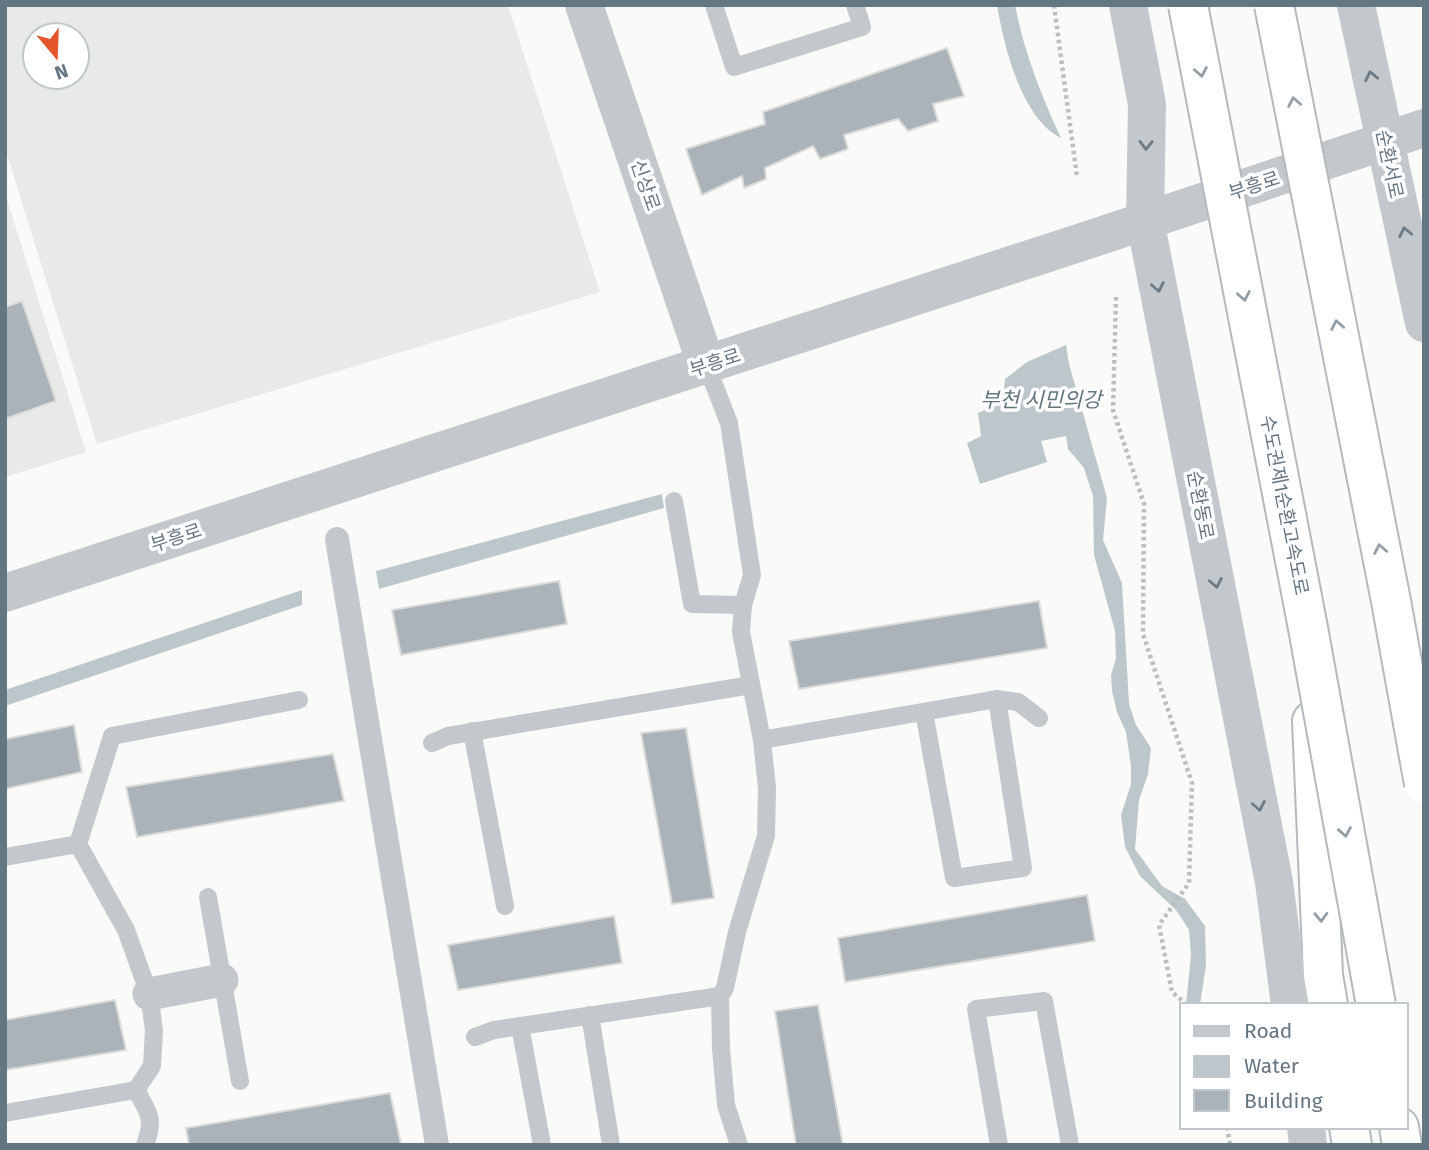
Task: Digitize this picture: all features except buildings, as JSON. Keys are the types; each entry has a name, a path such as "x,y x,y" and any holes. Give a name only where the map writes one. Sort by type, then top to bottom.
{"highway":[{"name":"수도권제1순환고속도로","path":"1188,5 1308,628 1376,1003"},
{"path":"1275,5 1424,784"},
{"path":"1391,601 1424,699"},
{"path":"1308,628 1323,975 1328,1003"}],"street":[{"name":"신상로","path":"584,5 706,364"},
{"name":"순환동로","path":"1128,5 1146,104 1145,220 1274,881 1290,1003"},
{"name":"순환서로","path":"1356,5 1424,323"},
{"name":"부흥로","path":"5,593 1424,128"},
{"path":"337,539 437,1145"},
{"path":"149,994 222,981"}],"lane":[{"path":"714,5 734,67 862,27 855,5"},
{"path":"706,364 729,423 751,575 743,605 741,632 762,740 767,788 766,836 720,996 726,1105 739,1145"},
{"path":"674,501 692,604 743,605"},
{"path":"432,743 448,736 472,731 751,685"},
{"path":"762,740 997,699 1018,702 1040,718"},
{"path":"924,712 954,878 1023,867 997,699"},
{"path":"5,1113 136,1090 152,1066 154,1030 149,994 126,930 78,845 112,736 299,700"},
{"path":"472,731 505,906"},
{"path":"5,857 78,845"},
{"path":"208,897 240,1081"},
{"path":"475,1037 494,1030 720,996"},
{"path":"999,1145 976,1009 1044,1001 1070,1145"},
{"path":"590,1016 611,1145"},
{"path":"520,1026 542,1145"},
{"path":"136,1090 148,1110 151,1129 145,1145"}],"path":[{"path":"1054,5 1077,177"},
{"path":"1116,297 1113,410 1144,504 1143,634 1192,783 1189,883 1159,925 1172,992 1185,1003"}],"shaded area":[{"path":"5,5 508,5 600,292 97,444 5,148"},
{"path":"5,193 86,452 5,477"}],"water":[{"path":"997,5 1015,5 1034,73 1061,138 1035,115 1025,98 1010,60"},
{"name":"부천 시민의강","path":"1066,345 1107,498 1103,540 1122,583 1129,704 1136,725 1151,748 1148,774 1139,800 1135,849 1162,886 1185,899 1205,926 1206,965 1200,1003 1186,1003 1191,955 1189,930 1176,910 1140,876 1125,847 1121,815 1131,784 1131,766 1126,732 1112,691 1111,675 1116,659 1115,631 1094,555 1093,496 1084,468 1068,449 1066,436 1041,441 1047,462 980,484 967,443 981,436 978,413 1003,402 1005,379 1027,362"},
{"path":"662,494 664,508 379,589 376,571"},
{"path":"302,590 302,605 5,706 5,690"}]}
